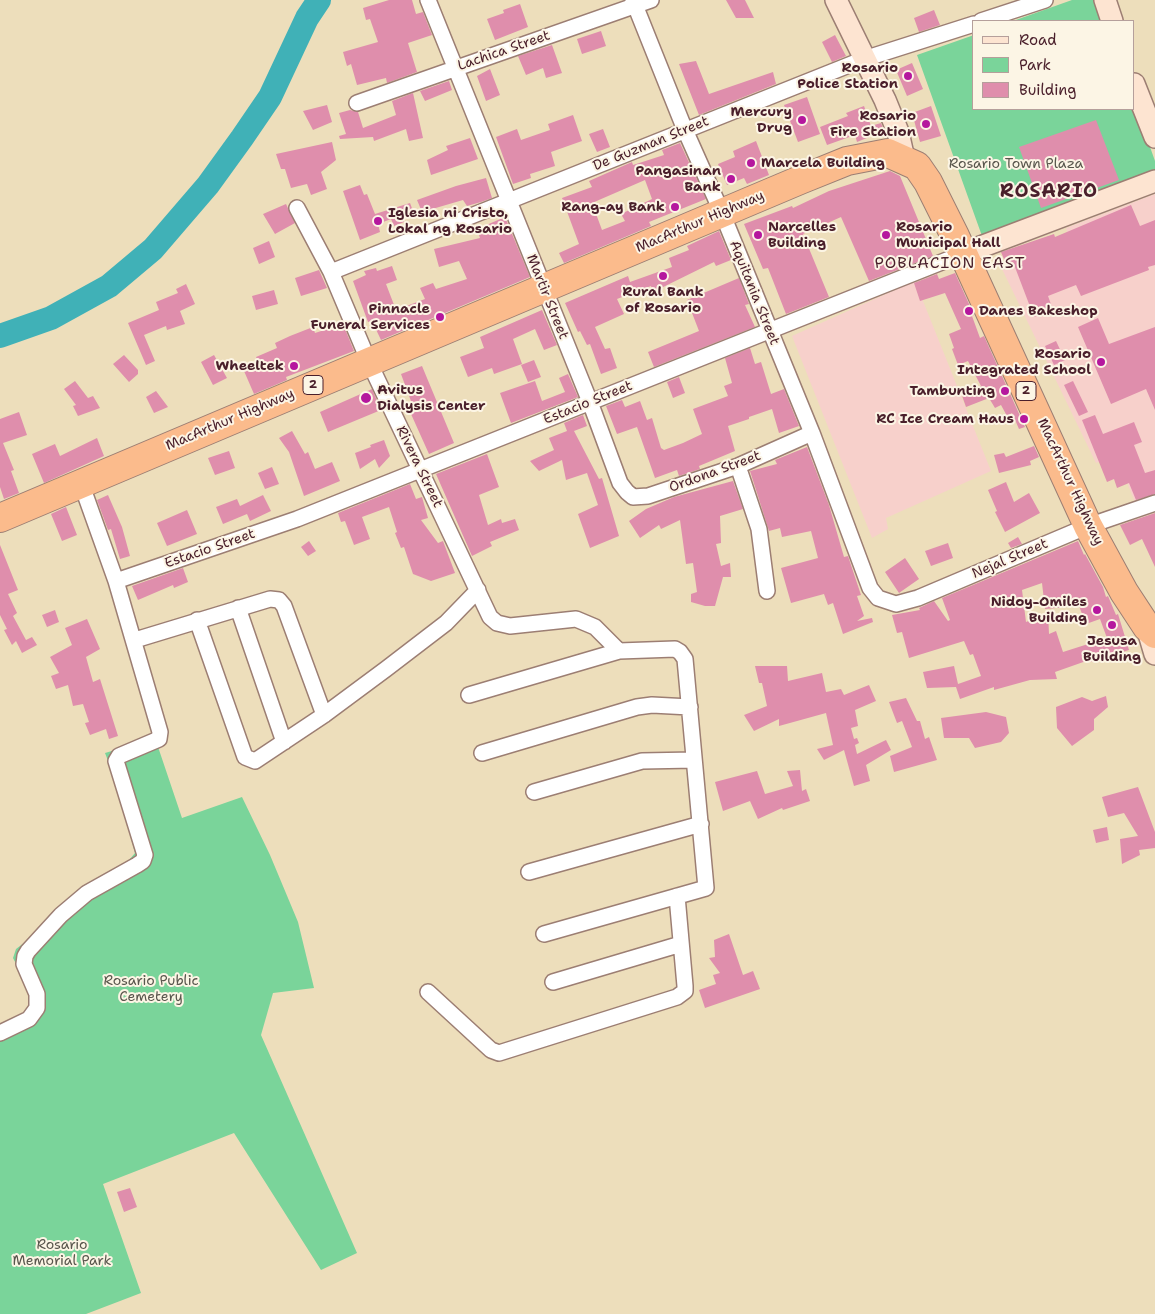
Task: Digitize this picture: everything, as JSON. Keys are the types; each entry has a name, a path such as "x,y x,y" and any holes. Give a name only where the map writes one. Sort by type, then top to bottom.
{"highway":[{"name":"MacArthur Highway","path":"0,518 544,286 847,161 888,153 917,166 928,182 1088,526 1124,592 1151,630"}],"main road":[{"path":"836,0 898,132 904,159"},
{"path":"1105,0 1112,20"},
{"path":"1135,87 1155,137"},
{"name":"Estacio Street","path":"962,254 1155,181"},
{"path":"1151,630 1155,654"}],"street":[{"name":"Martir Street","path":"428,0 508,203 544,286 620,483"},
{"name":"Lachica Street","path":"357,104 635,3 651,0"},
{"path":"984,20 1045,0"},
{"name":"Aquitania Street","path":"635,3 685,130 722,213 812,433 870,588"},
{"name":"De Guzman Street","path":"331,272 864,60 972,25"},
{"name":"Rivera Street","path":"297,208 331,272 369,362 422,470 490,618 497,623 520,625 564,618 576,619 595,627 619,651"},
{"name":"Estacio Street","path":"116,581 297,519 962,254"},
{"name":"Ordona Street","path":"620,483 633,497 648,496 738,466 812,433"},
{"path":"738,466 757,522 767,591"},
{"path":"0,1033 29,1019 37,1008 37,994 24,964 28,951 61,915 87,893 143,860 144,849 116,763 119,756 156,740 161,735 135,640 81,483"},
{"name":"Nejal Street","path":"870,588 878,598 886,602 896,604 906,602 1088,526 1155,503"},
{"path":"197,620 245,757 252,761 260,760 324,715 446,623 478,590"},
{"path":"135,640 276,598 282,602 324,715"},
{"path":"238,608 284,742"},
{"path":"468,695 619,651 674,650 680,652 685,659 707,886 704,890 676,896 544,934"},
{"path":"482,753 637,707 652,705 690,708"},
{"path":"534,792 642,761 694,760"},
{"path":"529,872 701,824"},
{"path":"428,992 491,1050 503,1052 677,997 685,991 685,986 676,896"},
{"path":"553,982 681,944"}],"shaded area":[{"name":"Rosario Integrated School","path":"1155,194 1155,499 1136,505 1116,455 1096,463 1002,269 1070,243 1066,228"},
{"path":"915,281 991,471 886,518 888,529 872,538 792,336"}],"green space":[{"path":"1072,0 1097,0 1105,20 1016,20"},
{"name":"Rosario Town Plaza","path":"972,36 972,110 1135,110 1135,105 1155,161 1155,174 982,236 917,55"},
{"name":"Rosario Public Cemetery","path":"154,735 182,818 242,797 270,855 298,922 314,988 273,993 261,1035 357,1253 321,1270 234,1133 103,1184 141,1293 86,1314 0,1314 0,1034 34,1020 33,996 13,958 16,949 124,866 135,853 115,779 105,753 132,745"}],"building":[{"path":"389,0 412,0 416,14 423,12 432,35 408,43 417,72 387,83 386,78 357,85 351,64 347,66 343,52 378,42 370,19 366,20 363,8"},
{"path":"726,0 745,0 754,18 736,18"},
{"path":"520,4 528,27 495,40 487,19 504,13 503,10"},
{"path":"934,10 940,25 919,32 914,18"},
{"path":"601,31 606,46 582,54 577,39"},
{"path":"835,35 846,56 832,62 822,42"},
{"path":"552,45 562,73 546,78 543,68 526,75 518,56"},
{"path":"696,61 709,94 773,72 776,84 699,115 679,64"},
{"name":"Rosario Police Station","path":"912,63 923,89 907,96 896,70"},
{"path":"490,69 500,95 486,101 477,76"},
{"path":"449,81 452,90 425,101 420,91"},
{"path":"413,93 423,138 409,141 406,129 374,141 373,137 340,139 339,136 346,134 339,113 350,110 358,112 363,128 396,115 392,101"},
{"name":"Mercury Drug","path":"807,97 820,134 798,142 784,105"},
{"path":"327,105 332,122 313,130 303,111"},
{"path":"864,106 871,126 881,123 884,131 857,142 855,135 827,145 820,127 848,116 846,113"},
{"name":"Rosario Fire Station","path":"931,106 941,136 920,142 912,113"},
{"path":"573,115 582,141 551,152 555,166 530,174 531,178 513,184 496,137 517,129 521,140 550,130 548,124"},
{"path":"1096,120 1119,180 1041,208 1019,147"},
{"path":"603,129 610,147 597,152 589,134"},
{"path":"470,138 478,159 431,175 427,160 448,150 446,146"},
{"name":"Marcela Building","path":"756,141 769,175 747,184 744,178 727,185 718,164 735,157 733,151"},
{"path":"332,142 336,160 321,172 327,189 311,195 307,184 291,188 285,169 281,169 276,154"},
{"path":"680,143 706,199 649,222 651,226 564,263 559,253 579,244 562,198 592,187 589,181 632,162 633,165 664,155 662,150","holes":["645,180 652,199 621,214 625,221 602,230 592,203"]},
{"path":"890,171 900,176 933,256 869,281 841,217 803,234 829,297 786,314 768,268 763,269 744,224 792,206 793,208 829,191"},
{"path":"486,178 492,198 467,206 463,200 422,212 417,200"},
{"path":"360,185 364,195 367,194 375,214 410,203 413,211 401,215 404,222 394,226 391,219 378,224 380,232 360,240 343,191"},
{"path":"286,204 295,223 275,234 263,214"},
{"path":"1131,205 1140,226 1155,220 1155,265 1148,267 1149,270 1081,296 1076,285 1048,296 1053,310 1034,317 1013,262 1006,264 1001,252 1054,234 1055,237"},
{"path":"505,217 530,277 381,340 372,321 368,322 353,281 366,275 364,271 376,268 377,271 392,266 397,280 386,284 396,310 425,299 420,288 433,283 436,289 467,279 459,261 439,267 434,249 480,238 477,229"},
{"path":"719,231 731,260 716,266 714,262 653,292 651,286 617,299 624,314 595,327 605,349 610,348 617,368 601,374 590,344 587,345 580,331 578,332 565,303 628,276 630,282 672,267 669,258 689,250 687,246"},
{"path":"269,241 275,257 259,264 253,248"},
{"path":"319,270 327,288 301,296 295,278"},
{"path":"955,273 974,315 972,316 980,338 984,336 1025,427 1019,429 1012,413 1007,416 1001,405 995,408 989,398 966,407 961,393 981,386 968,361 958,365 952,349 954,348 949,334 961,329 945,293 920,301 914,283 937,274 939,279"},
{"path":"739,278 749,304 745,305 755,327 654,367 648,352 699,331 687,300"},
{"path":"186,284 195,304 180,311 185,324 167,330 166,326 144,335 155,361 146,365 128,323 159,310 156,302 178,293 176,289"},
{"path":"274,290 278,304 256,310 252,296"},
{"path":"542,310 557,345 544,350 535,329 513,339 522,364 494,374 492,368 468,377 460,357 484,348 480,337"},
{"path":"1098,318 1109,344 1155,327 1155,410 1146,389 1111,404 1078,327"},
{"path":"343,324 354,351 286,377 287,380 254,394 244,371 259,364 256,357 277,348 275,343 313,327 315,333"},
{"path":"1056,341 1065,360 1054,365 1045,346"},
{"path":"750,348 755,364 761,362 771,394 784,389 799,426 779,433 772,409 749,417 749,419 728,426 735,451 699,466 700,469 679,476 677,470 655,478 637,427 617,434 606,406 622,400 625,407 640,401 647,420 652,418 661,448 664,450 683,443 702,434 693,409 728,396 724,386 732,383 725,358"},
{"path":"124,355 138,370 138,374 129,382 113,364"},
{"path":"214,355 227,378 213,385 201,362"},
{"path":"534,360 541,377 528,382 521,365"},
{"path":"422,366 454,443 429,454 411,414 415,412 401,374"},
{"path":"568,374 578,397 511,423 500,393 535,381 542,401 565,392 559,378"},
{"path":"679,377 685,393 673,398 667,382"},
{"path":"75,381 88,398 93,396 100,408 78,416 73,406 76,405 64,389"},
{"path":"1073,381 1088,412 1079,416 1064,385"},
{"path":"372,389 381,410 328,432 320,412"},
{"path":"156,391 168,407 154,413 146,397"},
{"path":"19,412 27,435 3,443 14,470 11,471 19,493 4,499 0,487 0,419"},
{"path":"583,415 587,426 574,431 599,479 602,478 619,536 590,548 578,514 598,505 587,473 566,480 562,460 539,471 530,461 554,450 549,438 567,431 564,423"},
{"path":"1095,415 1103,434 1134,422 1142,442 1134,445 1145,473 1155,470 1155,494 1136,500 1129,483 1117,488 1114,479 1107,482 1082,420"},
{"path":"292,431 305,454 308,452 315,469 332,462 340,481 304,496 289,452 279,438"},
{"path":"97,438 104,456 44,483 32,454 55,444 60,456"},
{"path":"384,440 390,456 379,468 375,459 360,469 355,453"},
{"path":"1034,446 1039,457 1030,461 1031,465 999,473 994,455 1004,453 1006,457"},
{"path":"807,447 829,505 844,557 848,556 861,595 857,596 864,616 857,621 872,618 873,622 843,634 833,603 828,605 824,594 791,603 781,568 818,558 811,531 782,537 780,528 769,531 750,471 777,464 775,460"},
{"path":"229,451 235,468 215,475 208,458"},
{"path":"487,454 499,487 479,495 488,525 501,519 502,523 515,519 519,530 490,542 492,546 472,556 436,474"},
{"path":"272,467 279,484 265,489 258,473"},
{"path":"733,481 743,509 720,516 721,543 716,544 721,566 730,563 731,577 723,577 715,606 705,606 691,602 691,594 697,592 693,563 686,564 680,520 661,529 659,525 640,538 629,521 646,509 674,497"},
{"path":"1006,482 1014,502 1029,493 1040,513 1005,532 995,512 997,511 988,490"},
{"path":"410,484 416,499 422,497 428,518 421,520 438,543 443,541 455,573 431,581 413,574 404,547 401,548 395,533 397,532 389,507 362,517 370,539 354,545 345,521 341,522 338,513"},
{"path":"108,495 122,527 130,556 120,559 111,529 108,530 97,500"},
{"path":"263,495 271,511 250,521 247,514 223,524 216,507 237,499 240,506"},
{"path":"66,507 77,535 62,541 51,514"},
{"path":"187,510 197,534 167,546 157,523"},
{"path":"1155,513 1155,567 1142,539 1130,545 1120,525"},
{"path":"1018,537 1022,544 1011,548 1008,543"},
{"path":"309,541 316,551 308,556 301,547"},
{"path":"1078,541 1103,587 1106,597 1108,596 1116,615 1118,614 1129,650 1090,662 1089,660 1055,672 1057,679 1030,680 994,690 994,687 960,699 956,687 927,688 923,672 954,666 958,684 981,676 973,654 970,655 964,641 909,658 902,632 897,633 892,615 920,610 919,608 934,601 948,621 950,620 942,598","holes":["1042,583 1045,609 1079,606 1086,624 1100,619 1107,638 1063,652 1056,631 1049,634 1048,613 1026,622 1022,590"]},
{"path":"948,543 953,558 931,566 925,551"},
{"path":"0,545 18,590 8,594 17,613 13,616 26,640 32,637 37,645 22,653 16,641 12,645 4,630 7,629 0,615"},
{"path":"905,558 919,579 899,593 885,572"},
{"path":"183,568 188,582 174,588 173,585 138,600 132,586"},
{"path":"55,610 59,622 47,627 42,615"},
{"path":"87,619 100,649 86,657 93,682 100,679 118,736 109,739 106,729 90,735 85,723 89,722 83,704 73,706 68,685 56,689 51,676 59,673 50,657 72,645 65,628"},
{"path":"755,666 787,666 788,681 822,673 826,692 841,689 844,695 869,685 876,701 855,710 858,726 851,728 854,739 857,738 859,743 855,745 857,754 886,740 891,750 866,765 870,781 854,786 844,750 824,760 817,749 833,745 826,713 779,726 779,719 754,731 744,715 767,706 762,683 759,683"},
{"path":"1106,696 1108,707 1094,719 1094,730 1072,746 1057,728 1056,707 1082,697 1092,701"},
{"path":"906,698 917,721 920,721 925,739 929,737 937,760 894,772 890,756 912,747 902,721 897,723 889,702"},
{"path":"986,712 1006,717 1009,733 1001,742 975,748 969,738 944,738 941,718"},
{"path":"800,770 802,791 806,789 810,801 783,810 782,808 758,819 750,801 723,811 715,782 757,771 765,794 793,786 787,771"},
{"path":"1138,787 1155,832 1155,848 1139,850 1140,855 1122,864 1120,839 1138,836 1124,813 1108,817 1102,797"},
{"path":"1107,827 1109,840 1096,843 1093,830"},
{"path":"729,934 743,975 753,971 760,989 705,1008 699,990 716,984 713,975 720,973 709,958 715,957 714,940"},
{"path":"130,1188 137,1207 124,1212 117,1192"}],"waterway":[{"path":"0,336 51,318 109,286 153,249 208,185 270,97 307,18 319,0"}],"place":[{"name":"Rosario Police Station","path":"908,76"},
{"name":"Mercury Drug","path":"802,120"},
{"name":"Rosario Fire Station","path":"926,124"},
{"name":"Marcela Building","path":"751,163"},
{"name":"Pangasinan Bank","path":"731,179"},
{"name":"Rang-ay Bank","path":"675,207"},
{"name":"Iglesia ni Cristo, Lokal ng Rosario","path":"378,221"},
{"name":"Narcelles Building","path":"758,235"},
{"name":"Rosario Municipal Hall","path":"886,235"},
{"name":"Rural Bank of Rosario","path":"663,276"},
{"name":"Danes Bakeshop","path":"969,311"},
{"name":"Pinnacle Funeral Services","path":"440,317"},
{"name":"Rosario Integrated School","path":"1101,362"},
{"name":"Wheeltek","path":"294,366"},
{"name":"Tambunting","path":"1005,391"},
{"name":"Avitus Dialysis Center","path":"366,398"},
{"name":"RC Ice Cream Haus","path":"1024,419"},
{"name":"Nidoy-Omiles Building","path":"1097,610"},
{"name":"Jesusa Building","path":"1112,625"}],"district":[{"name":"ROSARIO","path":"1049,192"},
{"name":"POBLACION EAST","path":"950,264"}],"park label":[{"name":"Rosario Memorial Park","path":"62,1254"}]}
